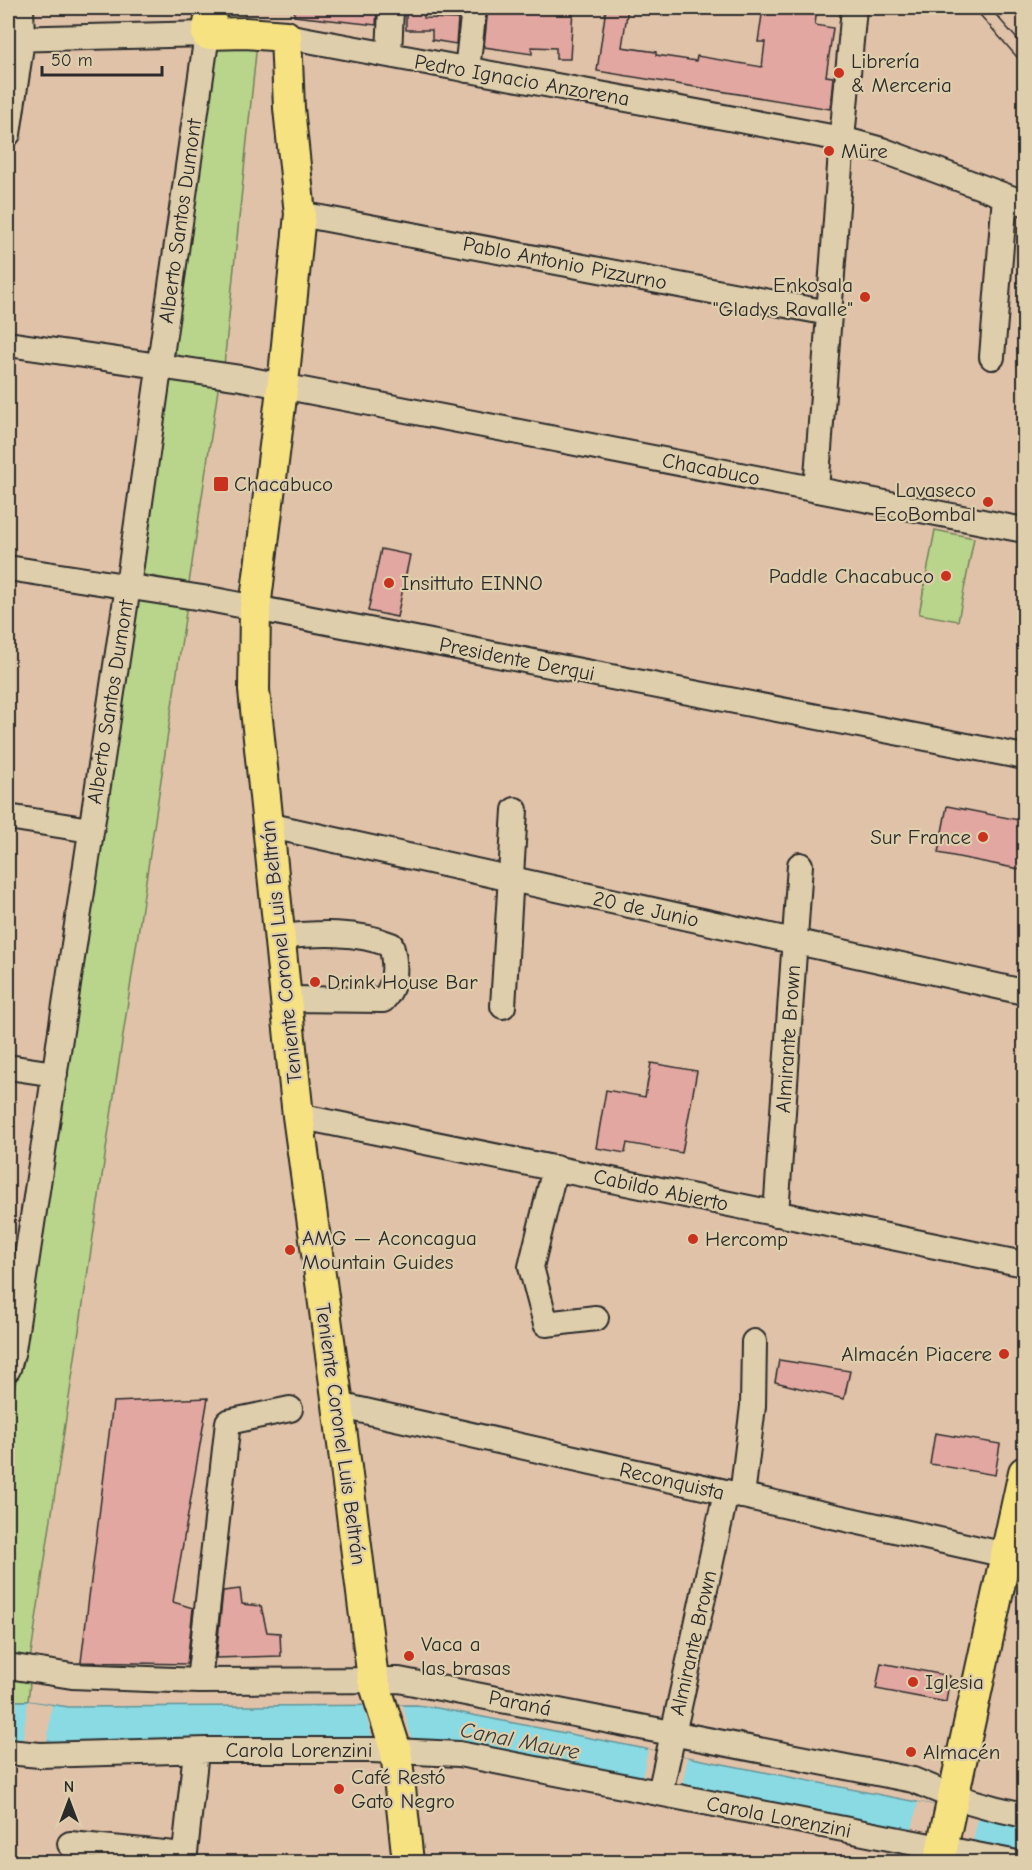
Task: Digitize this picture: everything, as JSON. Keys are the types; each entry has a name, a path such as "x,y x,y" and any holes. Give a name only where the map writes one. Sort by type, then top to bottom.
{"main road":[{"name":"Pedro Ignacio Anzorena","path":"210,21 245,33 286,36"},
{"name":"Teniente Coronel Luis Beltrán","path":"286,36 289,108 300,214 283,386 255,608 254,690 298,1116 378,1692 395,1746 408,1863"},
{"path":"946,1831 1016,1557 1024,1472"}],"street":[{"path":"8,134 15,39 21,8"},
{"path":"389,55 391,8"},
{"path":"467,70 474,8"},
{"path":"816,490 854,8"},
{"name":"Pedro Ignacio Anzorena","path":"15,39 210,21"},
{"name":"Alberto Santos Dumont","path":"9,1356 55,1074 210,21"},
{"name":"Pedro Ignacio Anzorena","path":"286,36 842,139 882,150 1015,200"},
{"path":"992,357 1015,200"},
{"name":"Pablo Antonio Pizzurno","path":"300,214 829,313"},
{"name":"Chacabuco","path":"8,344 241,378 1024,530"},
{"name":"Presidente Derqui","path":"8,568 255,608 1024,757"},
{"path":"503,1006 515,810"},
{"path":"8,817 90,830"},
{"name":"20 de Junio","path":"267,825 1024,992"},
{"name":"Almirante Brown","path":"776,1214 800,865"},
{"path":"280,937 327,934 377,940 391,945 395,959 391,991 383,1000 287,999"},
{"path":"8,1066 55,1074"},
{"name":"Cabildo Abierto","path":"298,1116 1024,1264"},
{"path":"555,1168 531,1267 546,1324 596,1318"},
{"name":"Almirante Brown","path":"661,1787 670,1743 734,1495 753,1406 754,1342"},
{"name":"Reconquista","path":"338,1405 1016,1557"},
{"path":"200,1681 228,1422 290,1409"},
{"name":"Paraná","path":"8,1666 72,1676 378,1692 399,1680 670,1743 913,1780 946,1831"},
{"name":"Carola Lorenzini","path":"8,1752 40,1755 395,1746 476,1756 946,1831"},
{"path":"70,1844 184,1859 196,1751"},
{"path":"946,1831 984,1807 1024,1815"},
{"path":"946,1831 1012,1863"}],"green space":[{"path":"257,43 224,365 184,358 177,355 173,347 217,51 222,45"},
{"path":"171,378 219,383 189,583 145,575 141,572"},
{"name":"Paddle Chacabuco","path":"935,530 974,538 958,621 919,614"},
{"path":"137,599 187,605 30,1660 8,1657 8,1412 22,1357"},
{"path":"8,1677 30,1683 28,1701 8,1701"}],"water":[{"name":"Canal Maure","path":"8,1701 28,1701 69,1707 416,1705 432,1707 1024,1823 1024,1851 464,1744 412,1740 22,1743 8,1740"}],"pier":[{"path":"28,1701 52,1705 47,1743 22,1743"},
{"path":"363,1705 403,1705 412,1740 373,1740"},
{"path":"648,1749 688,1757 682,1786 642,1778"},
{"path":"918,1802 979,1814 973,1841 912,1830"}],"building":[{"path":"295,8 377,8 376,25 294,16"},
{"path":"406,8 424,8 424,18 458,19 456,44 432,40 432,30 406,30"},
{"path":"488,8 523,8 559,12 559,8 573,8 570,59 556,59 556,48 532,47 532,54 484,47"},
{"path":"606,8 628,8 622,47 696,61 697,56 762,67 765,42 758,42 763,8 817,8 815,25 833,28 826,76 833,77 830,109 597,71"},
{"name":"Insittuto EINNO","path":"381,549 410,555 397,617 368,611"},
{"name":"Sur France","path":"947,806 1024,821 1024,870 938,853"},
{"path":"651,1063 697,1071 682,1153 627,1143 625,1153 596,1148 606,1090 645,1097"},
{"path":"779,1360 850,1371 844,1399 775,1382"},
{"path":"208,1398 173,1602 193,1608 187,1664 81,1662 113,1402"},
{"path":"935,1433 1000,1444 995,1475 930,1464"},
{"path":"240,1589 242,1604 261,1606 267,1632 280,1633 281,1656 216,1658 223,1591"},
{"name":"Iglesia","path":"881,1663 950,1676 946,1702 876,1689"}],"tram line":[{"path":"974,8 1024,65"},
{"path":"990,8 1024,47"}],"place":[{"name":"Librería & Merceria","path":"839,73"},
{"name":"Müre","path":"829,151"},
{"name":"Enkosala \"Gladys Ravalle\"","path":"865,297"},
{"name":"Chacabuco","path":"221,484"},
{"name":"Lavaseco EcoBombal","path":"988,502"},
{"name":"Paddle Chacabuco","path":"946,576"},
{"name":"Insittuto EINNO","path":"389,583"},
{"name":"Sur France","path":"983,837"},
{"name":"Drink House Bar","path":"315,982"},
{"name":"Hercomp","path":"693,1239"},
{"name":"AMG — Aconcagua Mountain Guides","path":"290,1250"},
{"name":"Almacén Piacere","path":"1004,1354"},
{"name":"Vaca a las brasas","path":"409,1656"},
{"name":"Iglesia","path":"913,1682"},
{"name":"Almacén","path":"911,1752"},
{"name":"Café Restó Gato Negro","path":"339,1789"}]}
